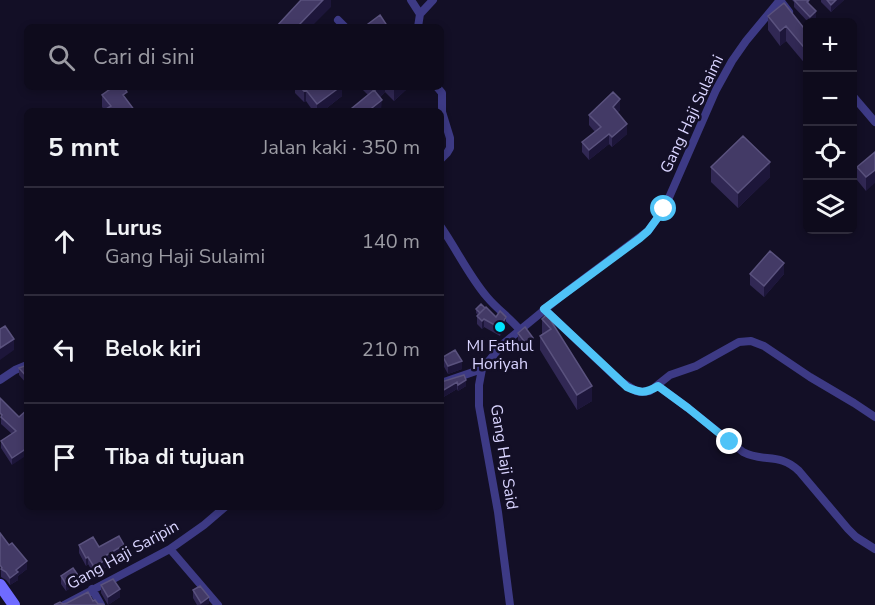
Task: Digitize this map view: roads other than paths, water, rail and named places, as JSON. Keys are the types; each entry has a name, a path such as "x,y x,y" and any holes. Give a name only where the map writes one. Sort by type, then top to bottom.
{"street":[{"path":"411,0 420,14"},
{"path":"418,24 420,14 433,0"},
{"path":"780,0 794,18"},
{"name":"Gang Haji Sulaimi","path":"520,330 544,309 640,238 658,218 672,192 711,100 732,61 780,0"},
{"path":"440,90 442,93 442,108"},
{"path":"857,100 875,122"},
{"path":"444,118 450,138 450,148 444,156"},
{"path":"444,232 488,299 520,330 503,344 482,369 444,382"},
{"path":"544,309 627,387 641,392 650,391 670,375 696,366 731,345 751,340 875,417"},
{"path":"0,380 24,366"},
{"name":"Gang Haji Said","path":"482,369 479,405 498,512 510,605"},
{"path":"658,386 743,452 751,456 776,458 791,464 848,529 875,549"},
{"name":"Gang Haji Saripin","path":"64,605 170,549 222,510"},
{"path":"170,549 218,605"},
{"path":"0,585 14,605"},
{"path":"92,589 101,605"}],"place":[{"name":"MI Fathul Horiyah","path":"500,327"}]}
